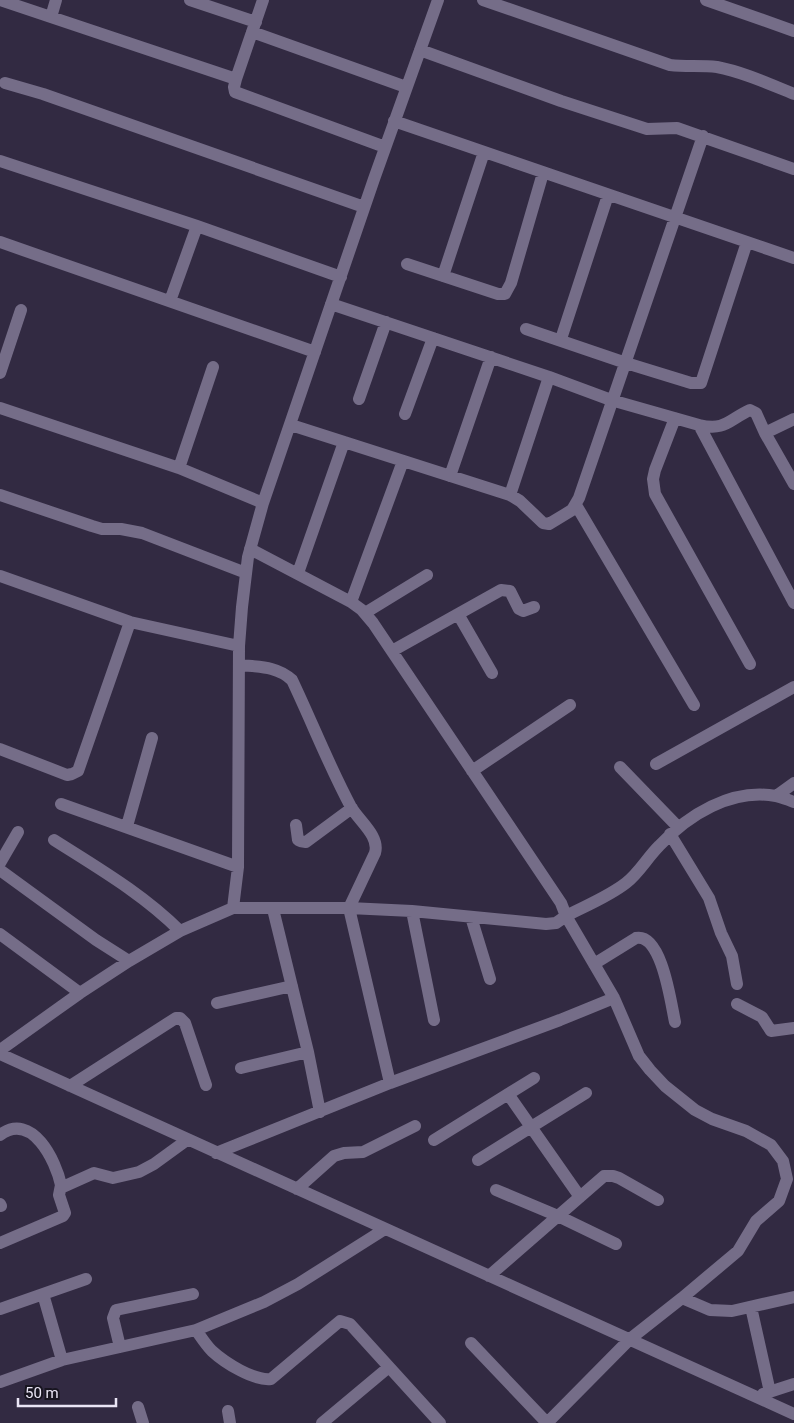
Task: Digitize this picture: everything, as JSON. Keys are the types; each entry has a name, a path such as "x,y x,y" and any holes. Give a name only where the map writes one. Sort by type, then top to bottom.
{"street":[{"path":"0,0 236,78"},
{"path":"51,17 56,0"},
{"path":"190,0 406,86"},
{"path":"264,0 236,78 235,92 385,147"},
{"path":"233,908 238,867 239,665 246,573 250,549 263,503 364,206 438,0"},
{"path":"483,0 670,65 726,69 794,94"},
{"path":"706,0 794,31"},
{"path":"420,50 561,102 653,130 668,127 677,128 794,169"},
{"path":"5,83 43,94 364,206"},
{"path":"394,121 794,258"},
{"path":"290,425 510,495 520,500 543,523 549,524 572,510 576,505 611,400 626,363 703,136"},
{"path":"443,276 484,152"},
{"path":"0,161 197,226 341,277"},
{"path":"407,264 498,294 505,294 511,283 543,173"},
{"path":"561,340 608,195"},
{"path":"170,301 197,226"},
{"path":"0,242 315,352"},
{"path":"526,329 626,363 691,383 701,383 747,242"},
{"path":"331,304 491,357 611,400 710,428 719,427 750,410 756,413 765,433 794,484"},
{"path":"0,373 22,310"},
{"path":"359,399 386,322"},
{"path":"405,414 433,338"},
{"path":"450,476 491,357"},
{"path":"179,468 213,367"},
{"path":"510,495 549,377"},
{"path":"0,408 179,468 263,503"},
{"path":"675,418 652,479 655,494 750,664"},
{"path":"765,433 794,419"},
{"path":"699,425 794,603"},
{"path":"298,573 344,442"},
{"path":"351,602 403,461"},
{"path":"0,495 102,529 121,529 142,533 246,573"},
{"path":"576,505 694,705"},
{"path":"250,549 351,602 364,613 392,651 561,903 566,916 614,998 640,1056 664,1086 695,1110 712,1119 752,1134 771,1145 790,1170 780,1201 774,1208 756,1221 738,1251 630,1339 547,1423 471,1343"},
{"path":"364,613 427,575"},
{"path":"0,576 130,622 240,646"},
{"path":"392,651 501,590 506,589 510,591 519,609 523,611 534,607"},
{"path":"458,614 492,673"},
{"path":"0,749 67,775 78,771 130,622"},
{"path":"239,665 274,669 281,671 292,680 352,808 375,840 377,849 349,908 390,1083"},
{"path":"656,764 794,687"},
{"path":"472,771 570,705"},
{"path":"127,826 152,738"},
{"path":"620,767 674,831 712,904 721,933 732,956 737,984"},
{"path":"776,796 794,783"},
{"path":"0,1050 129,961 180,931 233,908 349,908 412,911 546,924 556,923 627,883 674,831 704,810 728,799 752,795 776,796 794,802"},
{"path":"61,804 238,867"},
{"path":"296,825 298,840 306,842 352,808"},
{"path":"0,862 18,832"},
{"path":"54,840 128,887 160,910 180,931"},
{"path":"0,870 129,961"},
{"path":"273,909 308,1052 320,1112"},
{"path":"412,911 434,1020"},
{"path":"471,917 490,979"},
{"path":"0,934 80,993"},
{"path":"594,964 636,938 639,937 647,941 663,967 675,1022"},
{"path":"217,1002 292,986"},
{"path":"216,1152 390,1083 614,998"},
{"path":"737,1004 762,1017 771,1031 794,1028"},
{"path":"70,1086 176,1018 180,1018 184,1023 206,1085"},
{"path":"241,1068 308,1052"},
{"path":"0,1054 794,1414"},
{"path":"434,1140 534,1078"},
{"path":"508,1094 580,1196"},
{"path":"478,1160 586,1094"},
{"path":"296,1189 337,1154 363,1152 415,1126"},
{"path":"0,1135 17,1128 25,1130 38,1138 58,1174 61,1186 59,1195 65,1213 63,1216 0,1244"},
{"path":"61,1186 69,1185 94,1173 113,1178 139,1172 154,1164 187,1140"},
{"path":"489,1276 600,1179 608,1175 619,1178 658,1200"},
{"path":"496,1190 558,1216 616,1244"},
{"path":"0,1382 62,1360 196,1330 264,1302 298,1284 385,1229"},
{"path":"0,1309 86,1279"},
{"path":"44,1294 62,1360"},
{"path":"120,1347 113,1318 116,1310 194,1294"},
{"path":"682,1298 710,1310 732,1311 794,1297"},
{"path":"750,1307 770,1392"},
{"path":"196,1330 209,1348 223,1359 244,1372 266,1380 271,1379 340,1321 350,1324 440,1423"},
{"path":"322,1423 389,1367"},
{"path":"756,1397 794,1384"},
{"path":"138,1407 143,1423"}]}
